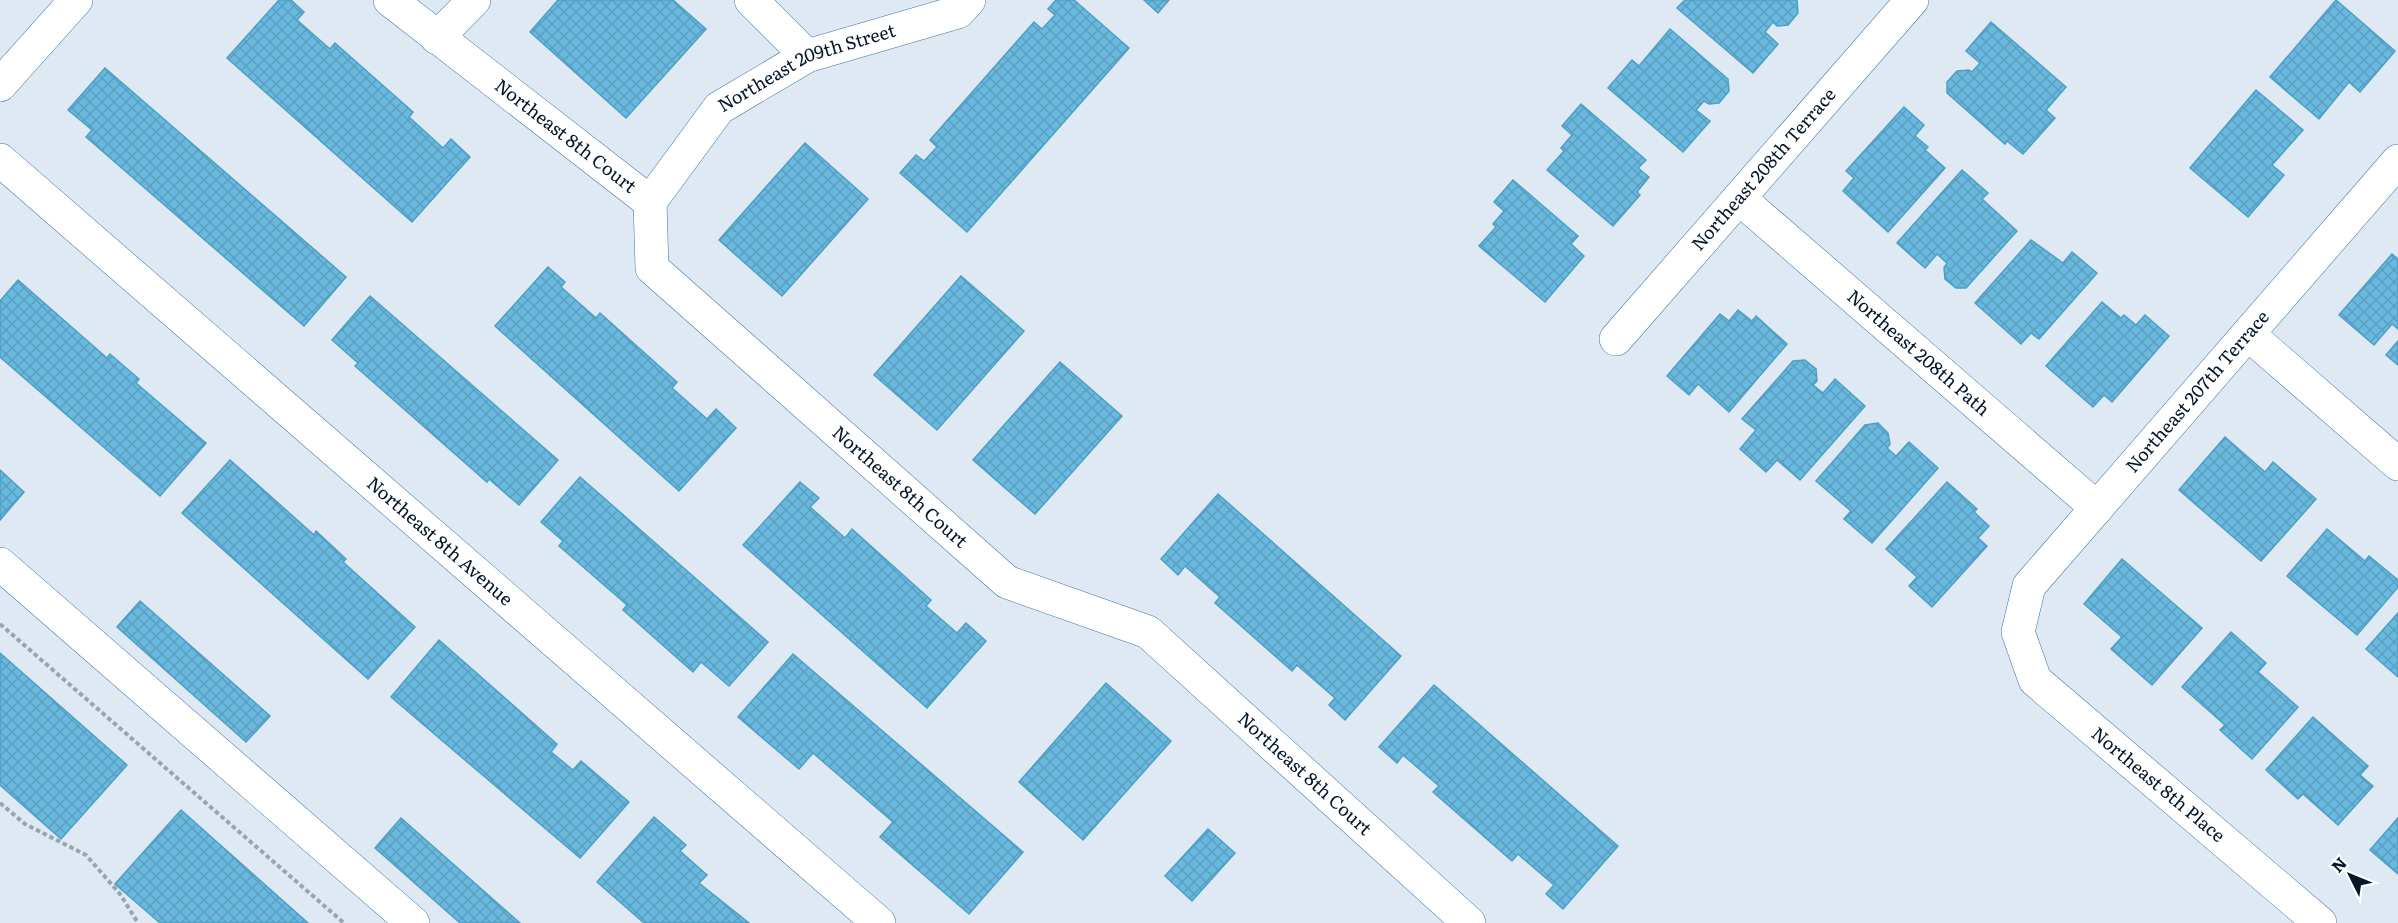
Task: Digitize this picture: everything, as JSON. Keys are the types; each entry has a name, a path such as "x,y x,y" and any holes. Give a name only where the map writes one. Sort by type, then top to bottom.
{"street":[{"path":"0,85 76,0"},
{"name":"Northeast 8th Court","path":"390,0 650,202 652,268 1006,582 1148,632 1469,923"},
{"path":"437,38 474,0"},
{"path":"751,0 807,56"},
{"name":"Northeast 209th Street","path":"650,202 719,108 807,56 958,12 969,0"},
{"name":"Northeast 208th Terrace","path":"1616,339 1912,0"},
{"name":"Northeast 8th Avenue","path":"0,160 879,923"},
{"name":"Northeast 207th Terrace","path":"2018,632 2029,585 2398,161"},
{"name":"Northeast 208th Path","path":"1739,198 2097,508"},
{"path":"2248,334 2398,464"},
{"path":"0,564 413,923"},
{"name":"Northeast 8th Place","path":"2018,632 2035,680 2320,923"}],"path":[{"path":"0,624 344,923"},
{"path":"0,803 25,824 86,855 120,894 138,923"}],"building":[{"path":"279,0 291,0 304,12 297,20 330,49 335,43 413,112 409,117 443,148 451,139 470,157 412,222 227,58"},
{"path":"558,0 673,0 706,29 626,118 530,32"},
{"path":"1056,0 1074,0 1129,48 967,232 900,173 916,155 924,161 937,147 930,140 1034,22 1042,29 1055,15 1048,9"},
{"path":"1144,0 1169,0 1158,13"},
{"path":"1685,0 1797,0 1798,13 1788,25 1777,26 1773,22 1765,32 1778,44 1753,73 1677,8"},
{"path":"2336,0 2395,51 2360,92 2349,82 2319,119 2270,77"},
{"path":"1991,22 2066,87 2046,110 2055,118 2023,154 2007,141 2005,144 1947,93 1947,82 1957,71 1972,72 1980,63 1966,51"},
{"path":"1670,29 1728,79 1729,91 1719,103 1709,104 1704,101 1696,110 1710,121 1683,152 1608,88 1632,60 1639,66"},
{"path":"105,68 346,277 304,326 86,137 92,130 68,110"},
{"path":"2256,90 2303,130 2272,165 2284,175 2248,217 2190,168"},
{"path":"1581,104 1646,160 1638,168 1649,177 1637,192 1640,195 1613,226 1547,170 1564,151 1561,148 1572,135 1562,126"},
{"path":"1904,107 1924,125 1915,136 1928,147 1925,150 1945,168 1888,232 1843,191 1854,178 1846,171"},
{"path":"805,143 868,199 782,296 719,240"},
{"path":"1962,170 1988,193 1982,199 2017,231 1966,288 1956,288 1945,279 1944,268 1947,263 1937,254 1925,268 1897,243"},
{"path":"1513,180 1578,236 1571,244 1584,256 1545,302 1479,246 1496,227 1493,224 1504,211 1494,202"},
{"path":"2031,240 2063,263 2072,252 2097,273 2039,339 2031,333 2021,344 1975,303"},
{"path":"2392,254 2398,259 2398,329 2392,324 2374,345 2339,315"},
{"path":"548,267 565,282 561,287 596,318 600,313 677,382 672,388 707,419 716,409 736,428 679,491 495,326"},
{"path":"961,276 1024,331 937,430 874,375"},
{"path":"18,280 107,358 110,354 139,379 136,383 206,443 160,496 0,357 0,301"},
{"path":"370,296 558,460 519,505 489,479 487,482 355,366 358,363 332,340"},
{"path":"2102,302 2121,318 2124,315 2136,325 2145,315 2169,336 2112,402 2104,395 2093,407 2046,366"},
{"path":"1738,310 1752,321 1756,316 1787,344 1729,412 1698,384 1689,395 1667,376 1720,314 1729,321"},
{"path":"2398,341 2398,365 2386,355"},
{"path":"1805,360 1816,369 1817,381 1813,385 1823,393 1835,379 1865,406 1800,480 1777,460 1766,472 1740,449 1756,430 1742,419 1793,361"},
{"path":"1060,362 1122,416 1035,514 973,460"},
{"path":"1878,423 1888,433 1890,444 1887,448 1896,456 1909,442 1938,468 1872,543 1844,519 1851,511 1816,481 1865,425"},
{"path":"2225,437 2265,472 2273,462 2316,499 2261,561 2179,490"},
{"path":"230,460 314,535 316,531 346,559 343,562 415,627 368,679 182,513"},
{"path":"0,470 24,492 0,520"},
{"path":"580,477 768,642 729,686 701,662 693,672 623,610 627,605 559,546 563,541 541,522"},
{"path":"800,482 819,498 810,507 845,538 852,529 931,600 926,606 957,633 966,623 986,641 927,708 743,545"},
{"path":"1947,482 1977,509 1974,512 1989,526 1978,538 1987,546 1932,607 1909,586 1917,577 1886,549"},
{"path":"1218,494 1401,656 1345,720 1329,705 1335,698 1297,665 1292,671 1215,603 1220,597 1185,566 1178,575 1161,559"},
{"path":"2327,529 2365,561 2369,556 2398,580 2398,587 2357,635 2287,576"},
{"path":"2122,559 2202,628 2152,685 2111,649 2122,637 2084,604"},
{"path":"140,601 270,716 246,742 117,627"},
{"path":"2398,613 2398,677 2366,649"},
{"path":"2231,632 2266,663 2258,672 2298,707 2252,759 2220,730 2225,725 2182,687"},
{"path":"439,640 557,744 551,752 573,770 581,761 629,802 580,858 391,697"},
{"path":"0,653 127,765 61,839 0,785"},
{"path":"793,654 1023,852 969,914 880,837 893,822 813,753 799,769 738,717"},
{"path":"1106,683 1171,741 1083,840 1019,782"},
{"path":"1434,685 1618,846 1563,909 1546,894 1554,885 1518,854 1512,861 1433,792 1439,786 1403,755 1397,763 1379,747"},
{"path":"2313,717 2368,766 2360,775 2373,786 2338,825 2303,794 2298,799 2266,770"},
{"path":"181,810 308,923 160,923 115,884"},
{"path":"654,817 686,845 680,851 707,875 699,883 749,923 644,923 597,882"},
{"path":"401,818 520,923 460,923 375,848"},
{"path":"2398,818 2398,874 2370,850"},
{"path":"1208,829 1235,853 1192,901 1165,876"}]}
